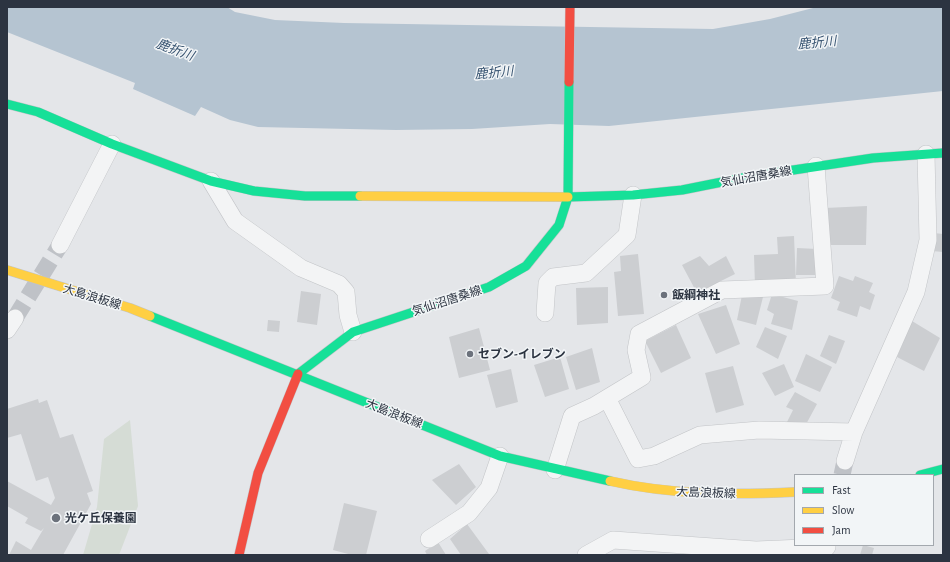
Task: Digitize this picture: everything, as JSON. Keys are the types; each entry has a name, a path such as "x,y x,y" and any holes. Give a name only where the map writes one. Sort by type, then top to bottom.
{"main road":[{"name":"気仙沼唐桑線","path":"298,374 354,332 489,287 526,266 559,225 568,197 570,7"},
{"path":"7,104 38,112 112,144 210,181 254,191 305,196 568,197"},
{"name":"気仙沼唐桑線","path":"568,197 633,195 682,190 816,166 873,158 943,153"},
{"name":"大島浪板線","path":"7,270 130,308 500,456 555,470 630,486 684,493 757,494 794,492"},
{"path":"239,555 258,473 298,374"},
{"path":"924,474 943,469"}],"street":[{"path":"60,245 112,144"},
{"path":"845,461 854,432 916,292 928,240 926,154"},
{"path":"555,470 572,416 607,398 642,377 636,350 639,334 722,290 825,286 816,166"},
{"path":"210,181 235,221 301,268 340,284 346,292 348,315 354,332"},
{"path":"545,313 547,283 553,277 586,273 626,235 633,195"},
{"path":"607,398 638,459 654,456 700,434 759,430 854,432"},
{"path":"429,539 469,513 488,488 500,456"},
{"path":"586,555 613,540 756,550 827,546"}],"shaded area":[{"path":"130,420 138,506 119,555 83,555 97,507 104,439"}],"water":[{"name":"鹿折川","path":"7,7 227,7 235,12 275,20 344,23 713,29 770,19 817,7 943,7 943,91 609,126 550,124 472,129 396,130 258,127 230,120 201,107 195,116 133,89 135,83 7,32"}],"building":[{"path":"867,206 866,245 827,245 825,208"},
{"path":"934,233 943,234 943,252 932,251"},
{"path":"794,236 796,284 755,286 754,255 778,254 777,237"},
{"path":"797,248 817,249 817,275 796,275"},
{"path":"638,254 644,314 618,316 614,272 621,271 620,256"},
{"path":"700,256 709,266 726,256 735,274 697,293 682,265"},
{"path":"839,276 853,281 855,276 873,283 869,292 875,295 870,310 860,306 857,317 837,310 840,302 831,298"},
{"path":"608,287 608,323 577,325 576,288"},
{"path":"301,291 321,294 317,325 297,322"},
{"path":"772,294 798,301 792,330 771,324 774,314 767,310"},
{"path":"742,295 763,297 756,325 737,320"},
{"path":"726,305 740,344 716,354 698,314"},
{"path":"268,320 280,321 279,332 267,331"},
{"path":"912,321 940,338 924,371 897,357"},
{"path":"676,325 691,358 661,373 645,341"},
{"path":"765,327 787,336 778,359 756,347"},
{"path":"479,328 490,370 459,378 449,337"},
{"path":"829,335 845,341 836,364 820,356"},
{"path":"592,348 600,382 576,390 566,357"},
{"path":"806,354 832,367 820,392 795,381"},
{"path":"560,357 569,389 545,397 534,365"},
{"path":"784,364 794,387 775,396 762,373"},
{"path":"733,366 744,405 716,413 705,373"},
{"path":"511,369 518,402 496,408 487,375"},
{"path":"795,392 817,404 804,428 787,422 793,410 786,407"},
{"path":"38,399 39,403 47,400 60,438 73,434 93,491 87,493 91,504 63,555 9,555 16,541 31,550 44,528 41,531 25,523 28,518 7,506 7,481 51,505 55,498 48,477 36,481 21,434 7,438 7,409"},
{"path":"459,464 476,487 456,505 432,480"},
{"path":"344,503 377,511 366,555 352,555 333,550"},
{"path":"467,524 489,554 488,555 461,555 450,539"},
{"path":"438,542 446,555 427,555 425,551"},
{"path":"863,546 874,548 872,555 860,555"}],"tunnel":[{"path":"15,318 60,245"},
{"path":"842,474 845,461"}],"traffic: fast":[{"path":"298,374 353,332 489,287 526,266 559,225 568,197 569,82"},
{"path":"7,104 38,112 112,144 211,181 254,191 305,196 360,196"},
{"path":"568,197 633,195 682,190 747,177 873,158 943,153"},
{"path":"150,316 500,456 610,481"},
{"path":"924,474 943,469"}],"traffic: slow":[{"path":"360,196 568,197"},
{"path":"7,270 130,308 150,316"},
{"path":"610,481 633,486 702,493 749,494 794,492"}],"traffic: jam":[{"path":"569,82 570,7"},
{"path":"239,555 258,473 298,374"}],"place":[{"name":"飯綱神社","path":"664,295"},
{"name":"セブン-イレブン","path":"470,354"},
{"name":"光ケ丘保養園","path":"56,518"}]}
